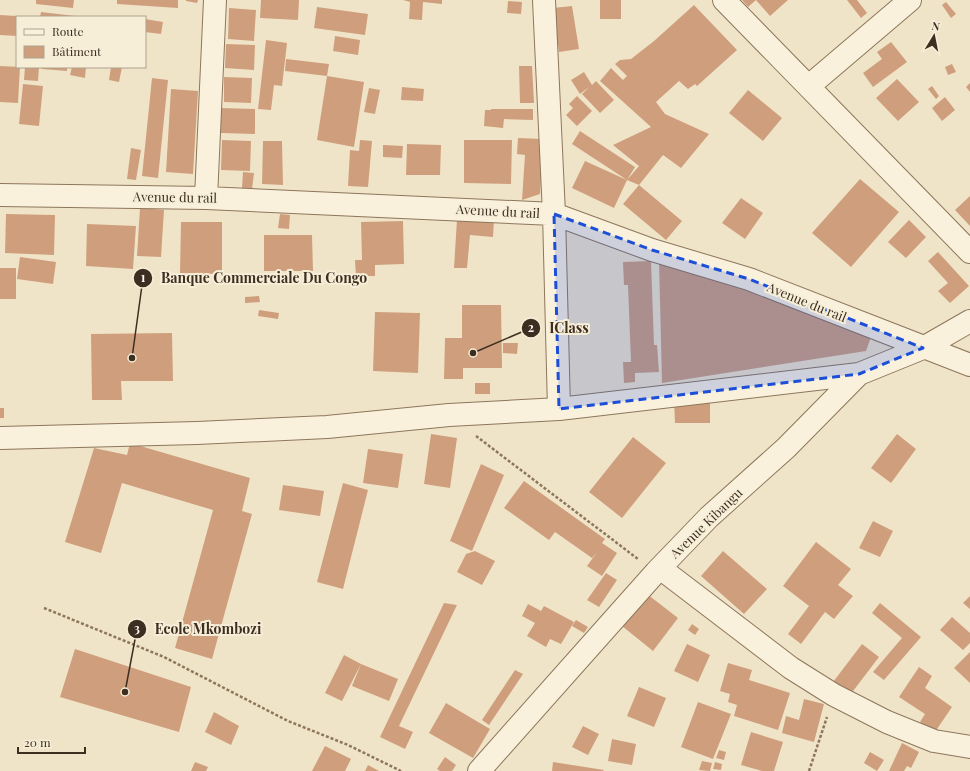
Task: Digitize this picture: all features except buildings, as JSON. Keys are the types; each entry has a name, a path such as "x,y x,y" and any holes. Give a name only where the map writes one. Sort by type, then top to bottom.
{"street":[{"path":"206,198 215,0"},
{"path":"544,0 554,214 559,409"},
{"path":"724,0 970,252"},
{"path":"809,86 910,0"},
{"name":"Avenue du rail","path":"0,195 206,198 554,214 652,250 749,279 923,348 970,365"},
{"name":"Avenue Kibangu","path":"479,771 658,570 709,517 786,448 859,374 923,348 970,321"},
{"path":"0,438 320,428 449,415 559,409 859,374"},
{"path":"658,570 791,668 834,695 887,722 934,740 970,747"}],"path":[{"path":"449,415 632,555 658,570"},
{"path":"44,608 164,657 288,720 348,745 401,771"},
{"path":"809,771 834,695"}],"highlighted area":[{"path":"554,214 652,250 749,279 923,348 859,374 559,409"}],"place":[{"name":"IClass","path":"473,353"},
{"name":"Banque Commerciale Du Congo","path":"132,358"},
{"name":"Ecole Mkombozi","path":"125,692"}]}
